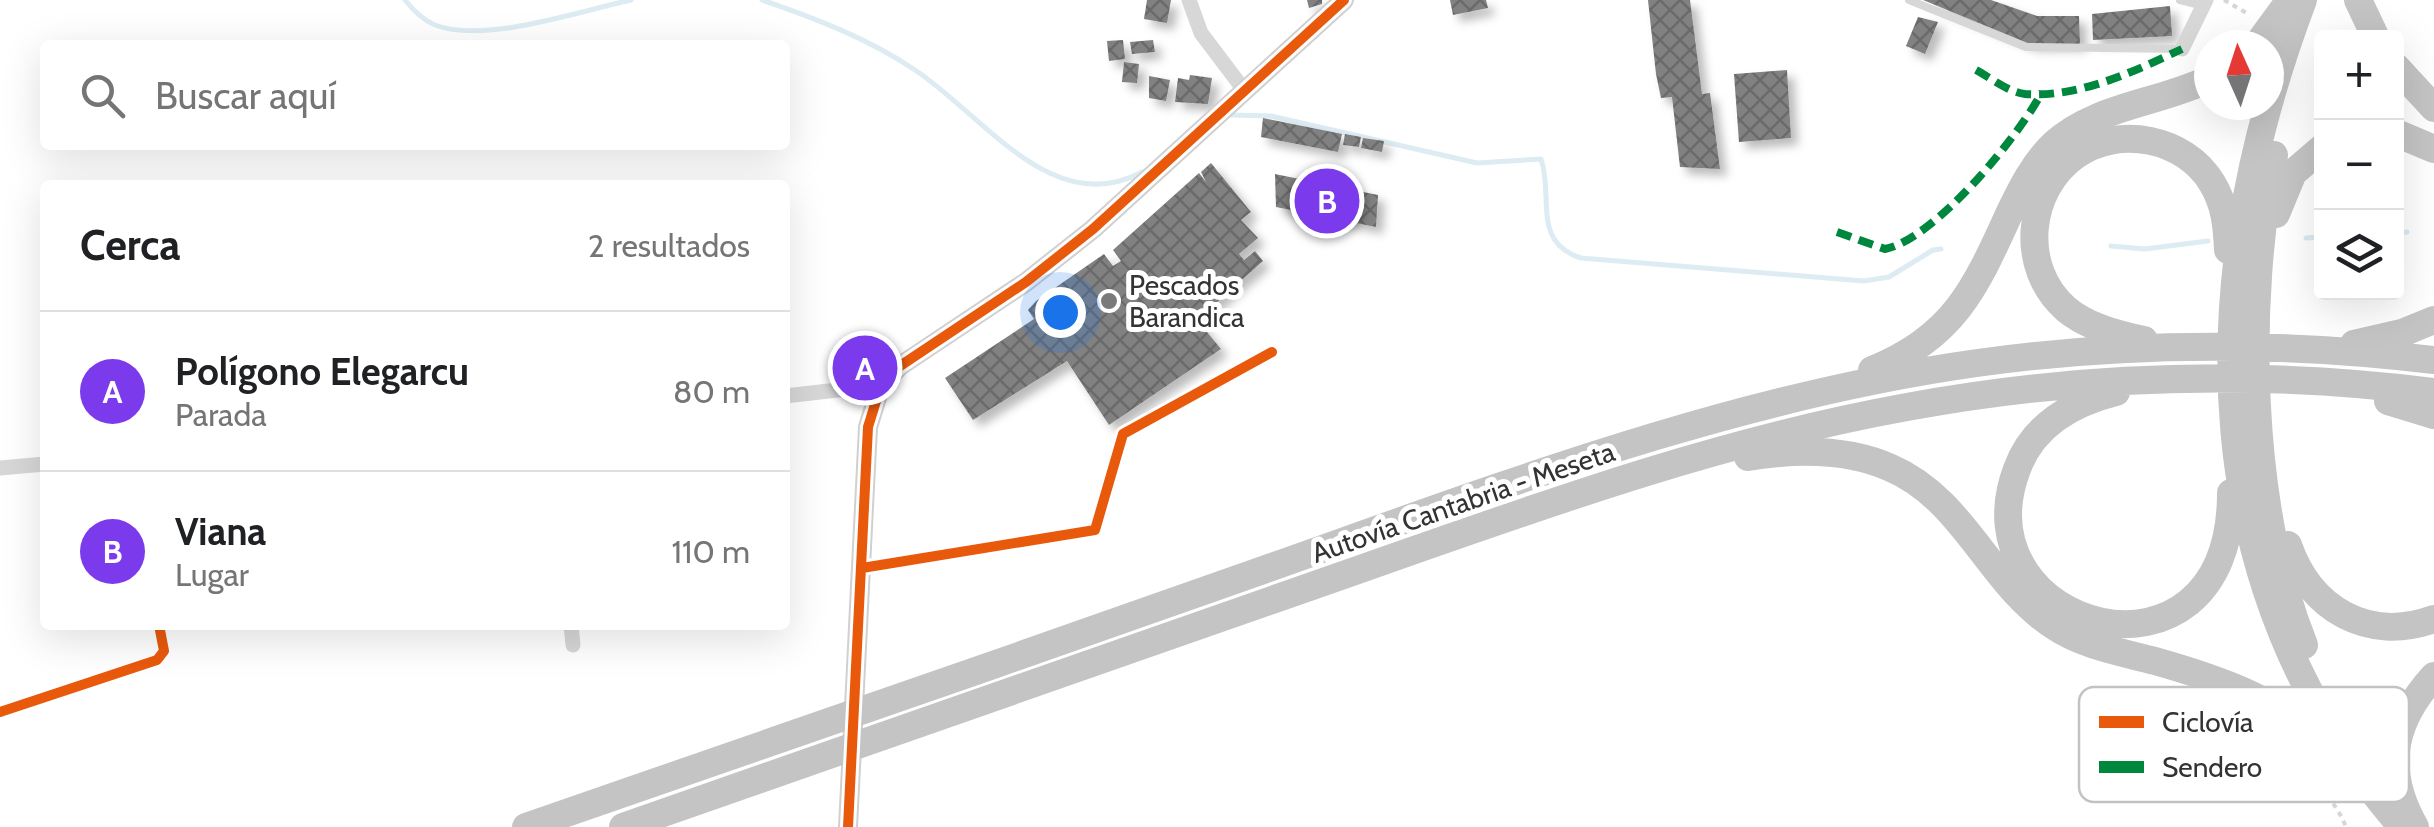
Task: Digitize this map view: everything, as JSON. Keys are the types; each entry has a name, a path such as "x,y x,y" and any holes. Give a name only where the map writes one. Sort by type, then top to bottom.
{"highway":[{"path":"2268,30 2290,0"},
{"path":"2303,0 2252,174 2235,272 2230,374 2245,507 2267,598 2306,687"},
{"path":"2316,0 2272,164 2258,318 2262,431 2274,539 2296,624 2324,687"},
{"path":"2358,0 2372,30"},
{"path":"2404,76 2434,108"},
{"path":"1760,407 1880,367 1932,338 1973,288 2028,176 2054,144 2092,120 2194,84"},
{"path":"2404,137 2434,149"},
{"path":"2180,348 2123,335 2082,320 2060,303 2041,276 2034,243 2039,206 2060,170 2087,148 2123,139 2159,142 2184,154 2210,179 2226,224 2230,526 2218,570 2188,602 2157,620 2112,624 2078,616 2042,592 2017,553 2009,512 2021,458 2042,428 2076,406 2181,379"},
{"path":"2258,318 2280,198 2298,166 2314,154"},
{"path":"2308,350 2392,336 2434,320"},
{"name":"Autovía Cantabria - Meseta","path":"526,827 1510,484 1760,407 1977,363 2180,348 2308,350 2434,360"},
{"name":"Autovía Cantabria - Meseta","path":"623,827 1643,474 1786,433 1902,407 2047,387 2181,379 2308,382 2434,392"},
{"path":"2308,382 2434,415"},
{"path":"2262,431 2286,540 2315,595 2338,614 2363,624 2401,626 2434,619"},
{"path":"1643,474 1763,454 1815,452 1857,456 1889,466 1943,503 2012,591 2057,628 2228,687"},
{"path":"2409,708 2434,676"},
{"path":"2382,802 2402,827"},
{"path":"2396,802 2413,827"},
{"path":"2403,802 2413,827"}],"street":[{"path":"1190,0 1201,32 1244,90"},
{"path":"848,827 868,427 881,385 927,346 1026,282 1093,229 1344,0"},
{"path":"2182,48 2205,3"},
{"path":"862,568 1095,530 1123,434 1272,352"},
{"path":"790,395 881,385"},
{"path":"0,468 40,464"},
{"path":"0,712 157,660 164,651 160,630"},
{"path":"572,630 572,645"}],"lane":[{"path":"1909,0 2026,48 2182,48"},
{"path":"2180,0 2205,3"}],"building":[{"path":"1147,0 1171,0 1167,23 1144,19"},
{"path":"1307,0 1322,0 1322,4 1309,8"},
{"path":"1450,0 1486,0 1488,8 1453,15"},
{"path":"1648,0 1690,0 1702,94 1710,93 1720,169 1680,167 1672,97 1661,98 1656,74"},
{"path":"1923,0 1991,0 2037,16 2079,16 2080,44 2030,44"},
{"path":"2170,6 2172,36 2093,40 2092,14"},
{"path":"1918,17 1938,22 1925,54 1906,46"},
{"path":"1123,40 1125,59 1109,61 1107,41"},
{"path":"1153,40 1155,52 1132,54 1130,42"},
{"path":"1124,62 1139,64 1137,83 1122,82"},
{"path":"1787,70 1791,138 1739,142 1734,74"},
{"path":"1190,75 1212,78 1208,104 1175,102 1178,78 1189,80"},
{"path":"1149,76 1170,80 1166,101 1149,98"},
{"path":"1263,118 1342,134 1338,152 1261,137"},
{"path":"1345,134 1361,137 1359,147 1343,145"},
{"path":"1363,138 1384,141 1382,152 1361,148"},
{"path":"1211,163 1251,212 1241,220 1258,238 1239,254 1244,260 1255,251 1263,261 1197,320 1221,349 1109,425 1067,361 973,420 945,378 1034,319 1028,310 1036,301 1104,254 1113,266 1121,261 1113,250 1199,173 1206,182 1201,172"},
{"path":"1275,174 1378,195 1376,227 1276,207"}],"waterway":[{"path":"405,0 435,25 479,31 532,24 631,0"},
{"path":"762,0 841,30 897,59 941,89 993,135 1049,173 1079,183 1109,183 1142,172"},
{"path":"1231,115 1271,116 1477,163 1541,159 1550,229 1565,251 1581,258 1864,281 1889,277 1941,249"},
{"path":"2306,238 2314,238"},
{"path":"2111,246 2145,249 2208,241"}],"marked path":[{"path":"1976,70 2012,91 2066,92 2106,81 2182,49"},
{"path":"1837,232 1885,249 1927,226 1974,183 2015,134 2042,92"}],"cycle path":[{"path":"848,827 868,427 881,385 900,366 1026,282 1093,229 1344,0"},
{"path":"862,568 1095,530 1123,434 1272,352"},
{"path":"0,712 157,660 164,651 160,630"}],"place":[{"name":"Viana","path":"1327,201"},
{"name":"Pescados Barandica","path":"1109,301"},
{"name":"Polígono Elegarcu","path":"865,368"}]}
